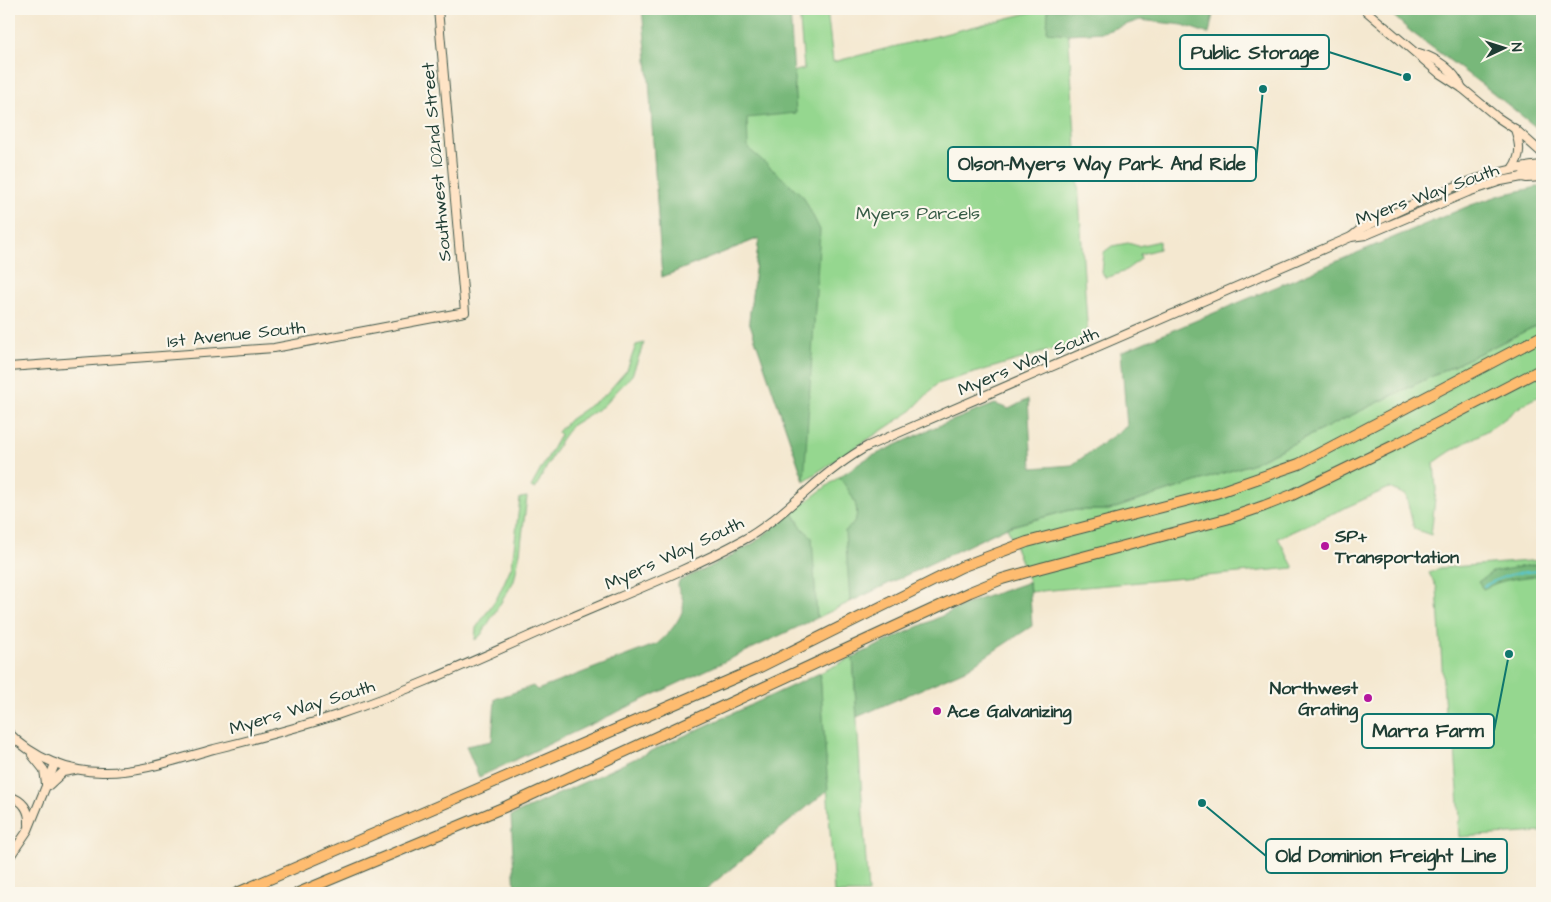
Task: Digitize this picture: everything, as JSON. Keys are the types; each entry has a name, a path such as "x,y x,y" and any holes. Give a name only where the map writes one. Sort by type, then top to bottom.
{"highway":[{"path":"237,893 758,668 961,567 1027,542 1216,493 1299,464 1542,336"},
{"path":"298,893 507,806 970,592 1002,579 1226,519 1292,495 1393,446 1542,369"}],"main road":[{"name":"Southwest 102nd Street","path":"438,9 465,312"},
{"path":"1364,9 1417,52 1430,56 1444,65 1457,77 1462,88 1542,152"},
{"path":"1512,169 1521,152 1515,129"},
{"name":"Myers Way South","path":"1351,237 1362,228 1447,189 1512,169 1542,165"},
{"path":"1522,177 1525,173 1542,170"},
{"name":"Myers Way South","path":"9,733 28,750 55,764 84,771 108,772 133,770 225,747 336,715 447,672 676,572 745,539 773,520 842,462 868,446 1351,237 1366,235 1468,192 1501,181 1522,177 1542,177"},
{"name":"1st Avenue South","path":"9,367 274,348 465,312"},
{"path":"28,750 44,770 46,788"},
{"path":"9,858 28,830 55,764"},
{"path":"46,788 63,772 71,770 84,771"},
{"path":"9,796 19,801 27,810 29,817 28,830"}],"green space":[{"path":"642,9 790,9 796,113 747,118 748,148 803,196 820,230 804,481 749,321 759,238 662,277 649,80"},
{"name":"Myers Parcels","path":"799,9 827,9 833,62 1044,9 1067,9 1088,339 937,384 910,412 804,481 749,321 759,238 662,277 651,107 804,69"},
{"path":"1048,9 1214,9 1209,34 1183,25 1140,20 1104,32 1068,34 1047,32"},
{"path":"1386,9 1542,9 1542,132 1410,31"},
{"path":"1542,186 1542,323 1251,464 1109,510 1070,510 1007,527 850,602 845,531 854,522 857,510 853,498 839,477 866,459 933,428 995,404 1009,409 1028,399 1032,468 1072,465 1127,426 1121,352 1471,205 1501,195"},
{"path":"1159,241 1159,249 1140,254 1141,259 1123,272 1106,278 1102,273 1104,252 1112,246 1128,243 1138,246"},
{"path":"1542,323 1542,396 1526,403 1495,426 1434,463 1436,490 1431,535 1414,529 1406,495 1389,488 1278,538 1294,568 1030,592 1029,582 1007,527 850,600 850,602 817,618 799,522 792,512 839,477 843,481 1008,527 1070,510 1109,510 1251,464"},
{"path":"644,343 632,375 603,406 572,425 561,440 535,489 531,487 560,435 558,432 569,420 605,395 627,370 636,345"},
{"path":"527,497 514,581 481,635 475,640 476,628 498,596 512,565 520,498"},
{"path":"792,512 803,529 812,537 817,618 479,777 466,746 492,741 495,699 533,686 537,690 657,644 671,630 682,612 683,600 678,588 679,581 724,560 755,542"},
{"path":"1542,560 1542,832 1459,837 1458,822 1460,820 1455,748 1447,744 1437,588 1429,573 1440,568"},
{"path":"1542,563 1542,576 1511,579 1483,589 1478,582 1492,572"},
{"path":"1029,582 1032,626 965,670 857,717 853,657 974,601"},
{"path":"853,657 868,893 834,893 820,673"},
{"path":"820,673 828,790 701,893 623,893 608,890 604,893 515,893 511,816"}],"waterway":[{"path":"1484,586 1512,574 1542,571"}],"place":[{"name":"Public Storage","path":"1407,77"},
{"name":"Olson-Myers Way Park And Ride","path":"1263,89"},
{"name":"SP+ Transportation","path":"1325,546"},
{"name":"Marra Farm","path":"1509,654"},
{"name":"Northwest Grating","path":"1368,698"},
{"name":"Ace Galvanizing","path":"937,711"},
{"name":"Old Dominion Freight Line","path":"1202,803"}]}
